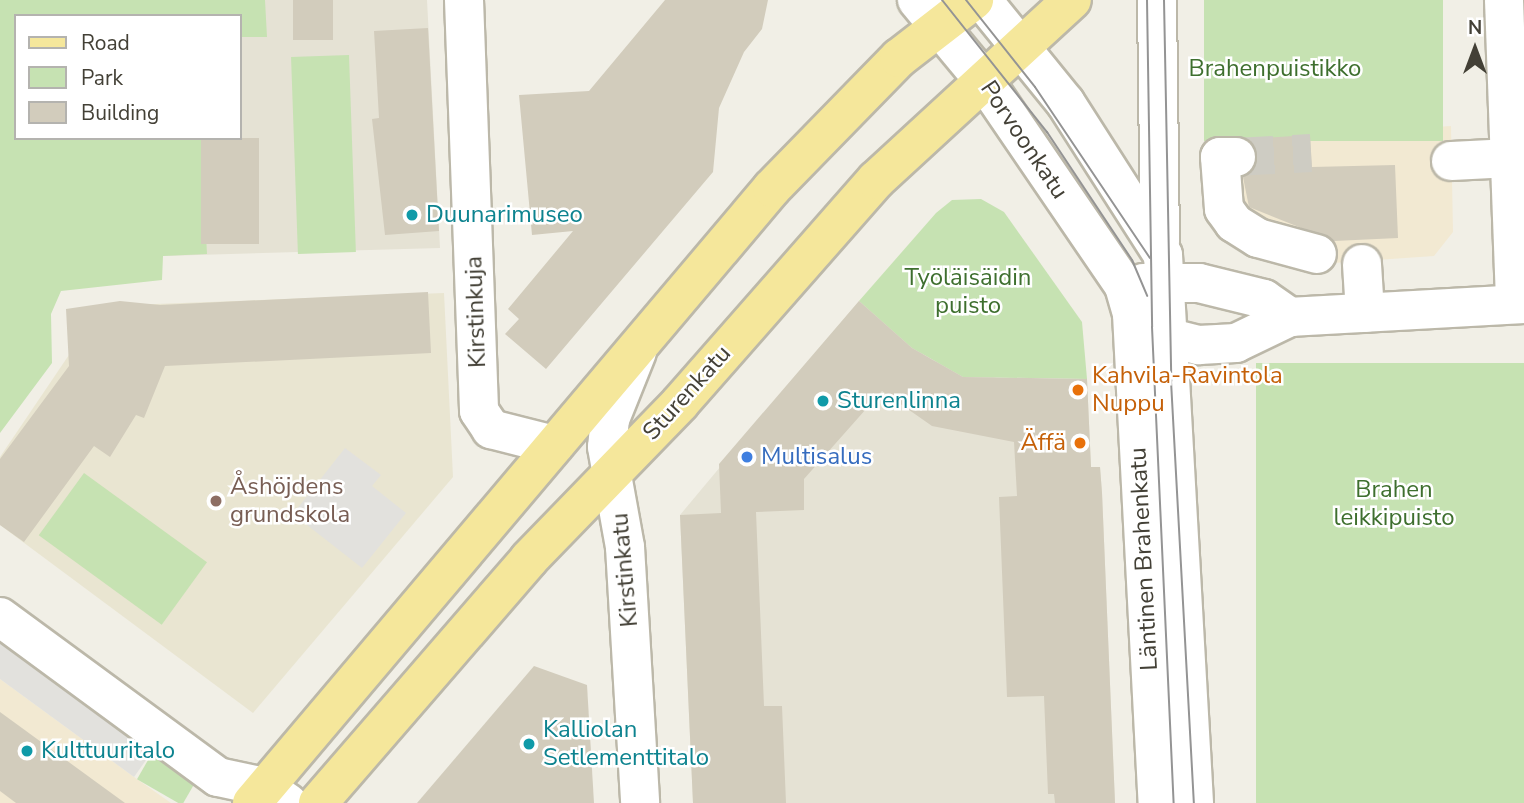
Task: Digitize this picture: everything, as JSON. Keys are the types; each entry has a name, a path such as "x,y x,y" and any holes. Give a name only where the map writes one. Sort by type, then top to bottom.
{"main road":[{"path":"268,798 554,445 833,121 930,13 974,0"},
{"name":"Sturenkatu","path":"318,803 529,559 615,473 876,180 1024,49 1072,0"}],"street":[{"name":"Kirstinkuja","path":"464,0 479,411 491,429 554,445"},
{"path":"982,0 1024,49 1165,264 1264,299 1290,317"},
{"path":"1157,0 1165,264 1194,803"},
{"path":"1504,0 1519,304"},
{"name":"Porvoonkatu","path":"930,13 985,82 1128,300 1170,338 1236,343 1290,317 1519,304"},
{"path":"1236,157 1220,157 1224,209 1234,223 1258,238 1317,254"},
{"path":"1451,161 1511,158"},
{"path":"1128,300 1165,264"},
{"path":"1362,264 1365,313"},
{"name":"Läntinen Brahenkatu","path":"1128,300 1158,803"},
{"name":"Kirstinkatu","path":"640,344 607,431 615,473 640,803"},
{"path":"0,617 218,777 268,798"}],"shaded area":[{"path":"151,0 427,0 440,248 163,256 157,140 242,140 242,14"},
{"path":"1451,126 1453,232 1434,256 1304,265 1209,214 1205,141"},
{"name":"Åshöjdens grundskola","path":"444,293 453,477 253,713 0,525 0,457 102,306"},
{"path":"859,301 930,360 1012,382 1087,379 1091,467 1100,467 1102,492 1115,803 693,803 680,515"},
{"path":"345,448 381,475 372,486 406,513 362,568 293,514"},
{"path":"0,617 163,736 134,777 0,679"},
{"path":"0,679 134,777 171,803 0,803"}],"green space":[{"path":"0,0 265,0 267,37 242,37 242,14 14,14 14,140 201,140 207,254 163,256 162,280 61,291 51,314 52,363 0,433"},
{"name":"Brahenpuistikko","path":"1204,0 1443,0 1443,141 1204,141"},
{"path":"349,55 356,252 298,254 291,57"},
{"name":"Työläisäidin puisto","path":"981,199 1004,212 1082,322 1087,379 963,377 912,348 859,301 936,213 952,200"},
{"name":"Brahen leikkipuisto","path":"1256,363 1524,363 1524,803 1256,803"},
{"path":"84,473 207,562 162,625 39,535"},
{"path":"155,748 200,774 183,803 178,803 137,779"}],"building":[{"path":"293,0 333,0 333,40 293,40"},
{"path":"665,0 768,0 762,29 744,52 719,108 713,172 546,369 505,334 519,319 508,309 573,231 532,235 519,95 589,91"},
{"path":"428,28 439,231 385,235 372,119 379,118 374,31"},
{"path":"1310,135 1312,167 1395,165 1398,238 1334,241 1249,207 1243,177 1258,156 1248,139"},
{"path":"259,138 259,244 201,244 201,140"},
{"path":"428,292 431,353 165,366 144,418 136,415 110,457 94,446 24,542 0,525 0,459 69,366 66,309 120,301 160,305"},
{"path":"859,301 912,348 963,377 1087,379 1091,467 1100,467 1102,493 1115,803 1055,803 1054,794 1048,794 1044,696 1007,697 999,497 1017,496 1014,442 932,426 882,391 804,479 804,510 756,512 764,706 782,706 786,803 693,803 680,515 721,513 719,464"},
{"name":"Kalliolan Setlementtitalo","path":"534,666 587,685 594,803 417,803"},
{"name":"Kulttuuritalo","path":"0,712 125,803 16,803 0,791"}],"tunnel":[{"path":"1236,157 1311,153"}],"tram line":[{"path":"942,0 1047,132 1132,260 1147,296"},
{"path":"966,0 1035,87 1150,258"},
{"path":"1147,0 1152,327 1174,803"},
{"path":"1164,0 1171,381 1194,803"}],"place":[{"name":"Duunarimuseo","path":"412,215"},
{"name":"Kahvila-Ravintola Nuppu","path":"1078,390"},
{"name":"Sturenlinna","path":"823,401"},
{"name":"Äffä","path":"1080,443"},
{"name":"Multisalus","path":"747,457"},
{"name":"Åshöjdens grundskola","path":"216,501"},
{"name":"Kalliolan Setlementtitalo","path":"529,744"},
{"name":"Kulttuuritalo","path":"27,751"}]}
